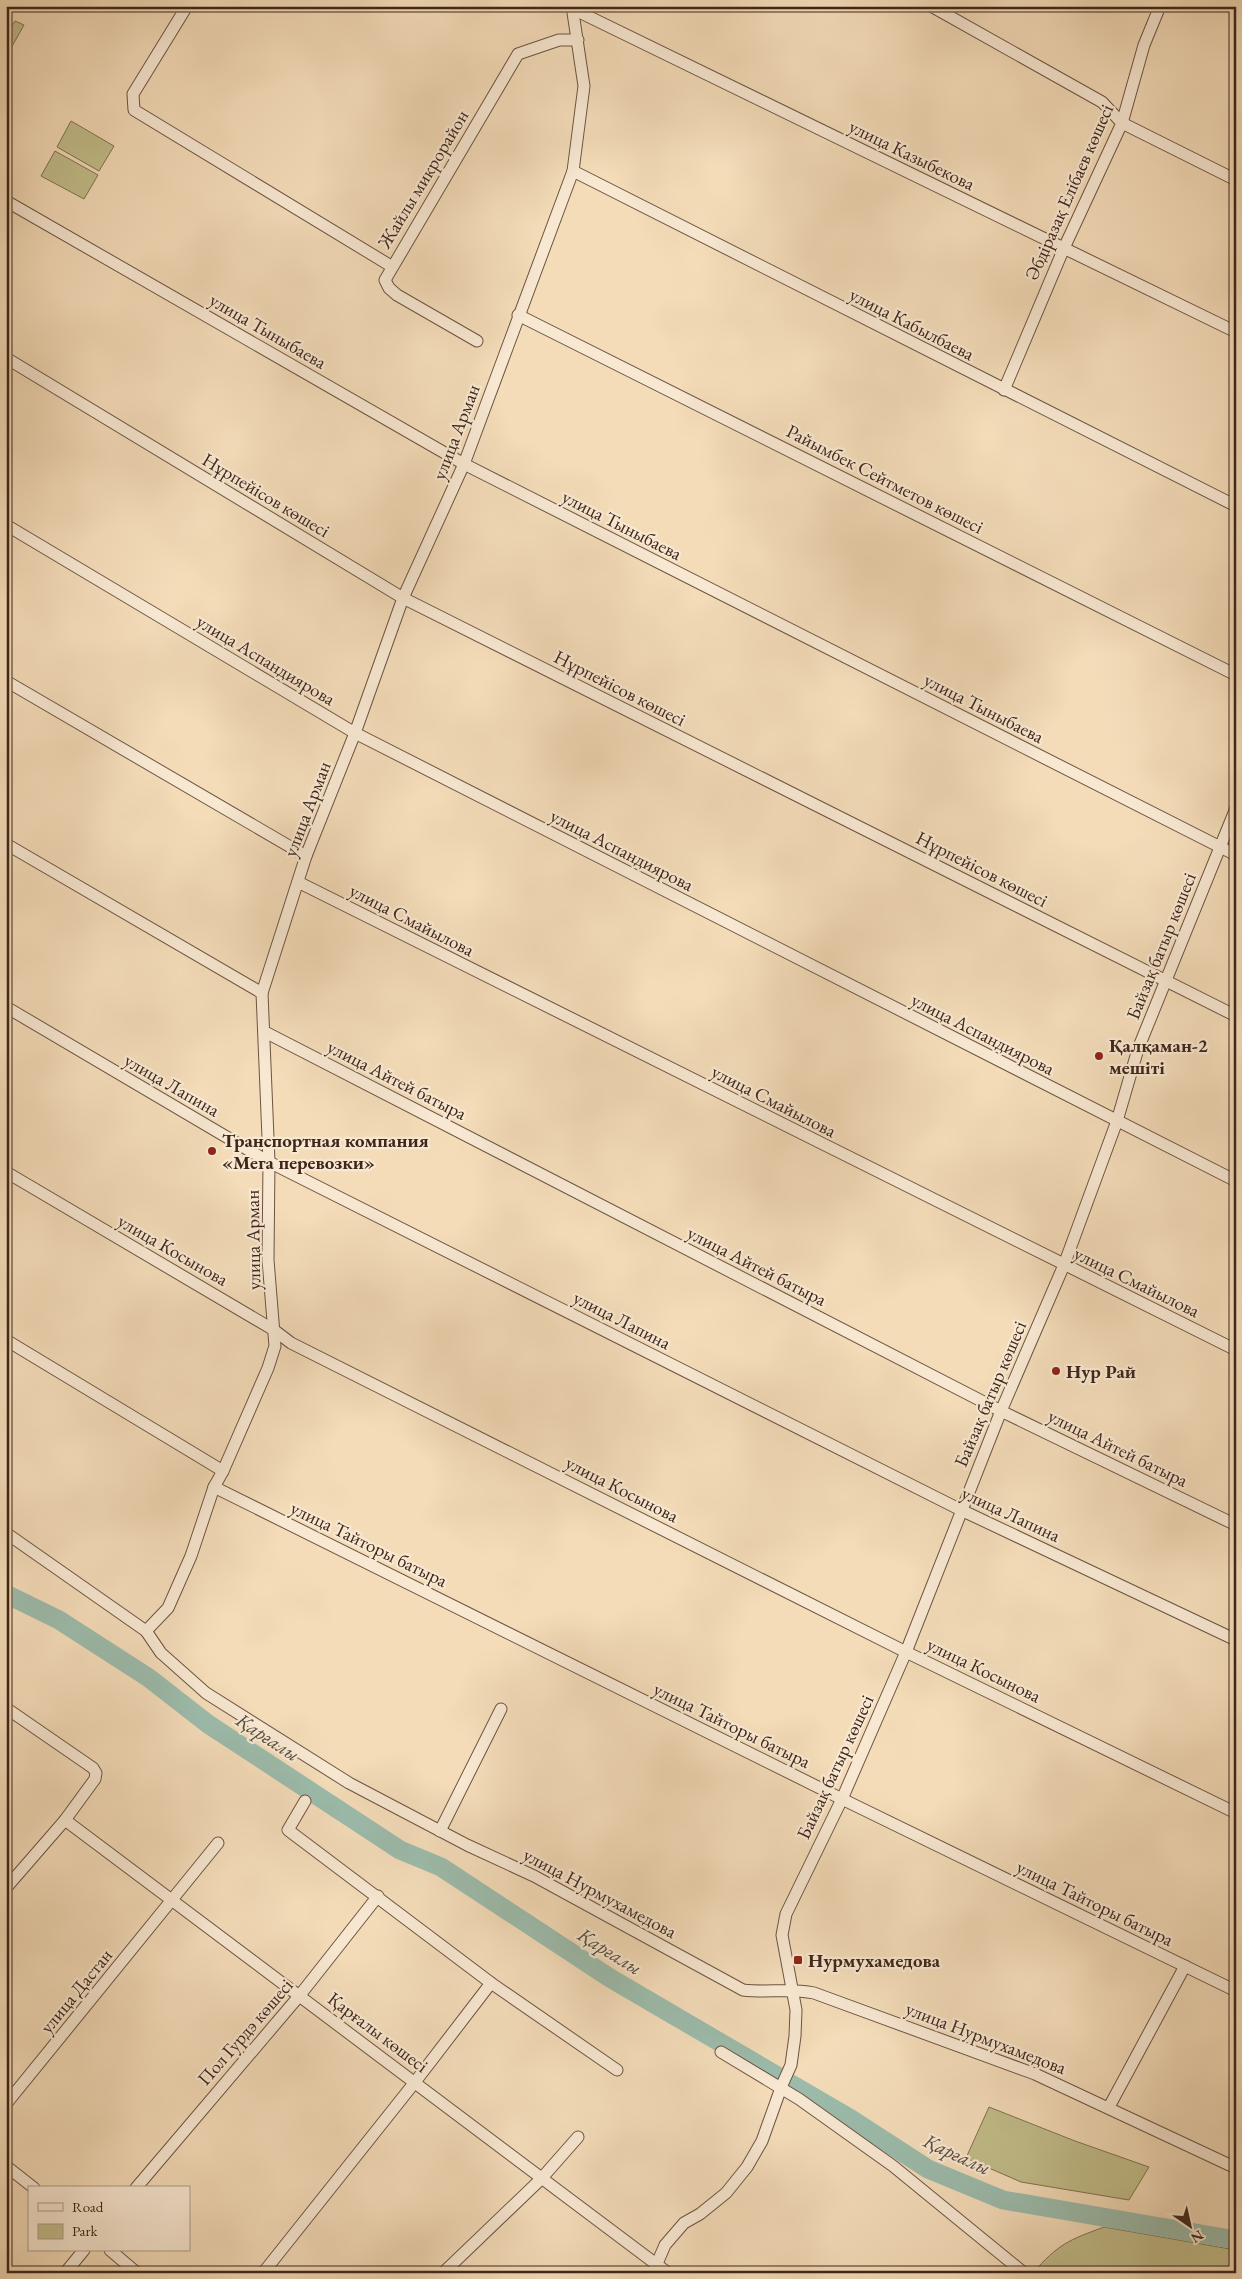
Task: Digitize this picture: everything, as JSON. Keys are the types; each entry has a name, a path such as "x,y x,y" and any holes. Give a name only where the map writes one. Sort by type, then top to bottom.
{"street":[{"path":"187,6 133,94 134,110 392,266"},
{"path":"931,6 1102,102 1122,123 1236,180"},
{"name":"Әбдіразақ Елібаев көшесі","path":"1004,390 1064,248 1122,123 1144,45 1160,6"},
{"name":"улица Арман","path":"146,1631 168,1608 191,1556 214,1487 223,1471 268,1368 275,1346 268,1260 269,1162 262,993 306,856 355,733 403,598 464,464 518,314 573,171 584,86 572,8"},
{"name":"улица Казыбекова","path":"572,8 1236,332"},
{"name":"Жайлы микрорайон","path":"477,341 389,288 385,280 518,54 559,40 578,40"},
{"name":"улица Кабылбаева","path":"573,171 1236,506"},
{"name":"улица Тыныбаева","path":"6,201 464,464 1236,855"},
{"name":"Райымбек Сейтметов көшесі","path":"518,314 1236,675"},
{"name":"Нұрпейісов көшесі","path":"6,358 403,598 1236,1016"},
{"name":"улица Аспандиярова","path":"6,526 355,733 1116,1122 1236,1181"},
{"path":"6,681 306,856"},
{"name":"Байзақ батыр көшесі","path":"781,2086 791,2065 796,2010 782,1935 786,1914 842,1799 906,1652 1001,1411 1064,1265 1116,1122 1138,1049 1236,808"},
{"path":"6,844 262,993"},
{"name":"улица Смайылова","path":"298,882 1236,1350"},
{"name":"улица Лапина","path":"6,1007 269,1162 961,1510 1236,1640"},
{"name":"улица Айтей батыра","path":"265,1032 1001,1411 1236,1526"},
{"name":"улица Косынова","path":"6,1172 274,1330 292,1343 906,1652 1236,1813"},
{"path":"6,1340 223,1471"},
{"name":"улица Тайторы батыра","path":"214,1487 842,1799 1236,1991"},
{"name":"улица Нурмухамедова","path":"6,1533 146,1631 161,1653 206,1693 340,1778 440,1831 534,1876 743,1990 765,1992 793,1989 814,1992 1035,2074 1236,2168"},
{"path":"6,1708 96,1773 95,1780 65,1820 6,1888"},
{"path":"440,1831 501,1710"},
{"path":"305,1801 288,1830 491,1983 617,2070"},
{"name":"Қарғалы көшесі","path":"65,1820 415,2082 655,2268 668,2273"},
{"name":"улица Дастан","path":"6,2104 218,1843"},
{"name":"Пол Гурдэ көшесі","path":"138,2186 300,1995 378,1896"},
{"path":"1109,2107 1186,1966"},
{"path":"263,2273 491,1983"},
{"path":"721,2052 781,2086 893,2166 1024,2273"},
{"path":"655,2268 664,2245 684,2223 726,2193 747,2167 762,2141 781,2086"},
{"path":"443,2273 541,2179 578,2137"},
{"path":"6,2166 31,2186"},
{"path":"65,2273 82,2252"},
{"path":"112,2252 137,2273"}],"green space":[{"path":"15,21 24,25 6,57 6,35"},
{"path":"71,121 114,146 99,171 57,147"},
{"path":"55,151 98,175 84,199 41,176"},
{"path":"989,2107 1075,2141 1149,2167 1129,2200 1021,2182 966,2158"},
{"path":"1104,2227 1236,2250 1236,2273 1033,2273 1057,2249"}],"waterway":[{"name":"Қарғалы","path":"6,1594 59,1620 149,1678 208,1724 400,1850 441,1867 610,1978 851,2119 928,2169 1003,2200 1236,2240"}],"place":[{"name":"Қалқаман-2 мешіті","path":"1099,1056"},
{"name":"Транспортная компания «Мега перевозки»","path":"212,1151"},
{"name":"Нур Рай","path":"1056,1371"},
{"name":"Нурмухамедова","path":"798,1960"}]}
